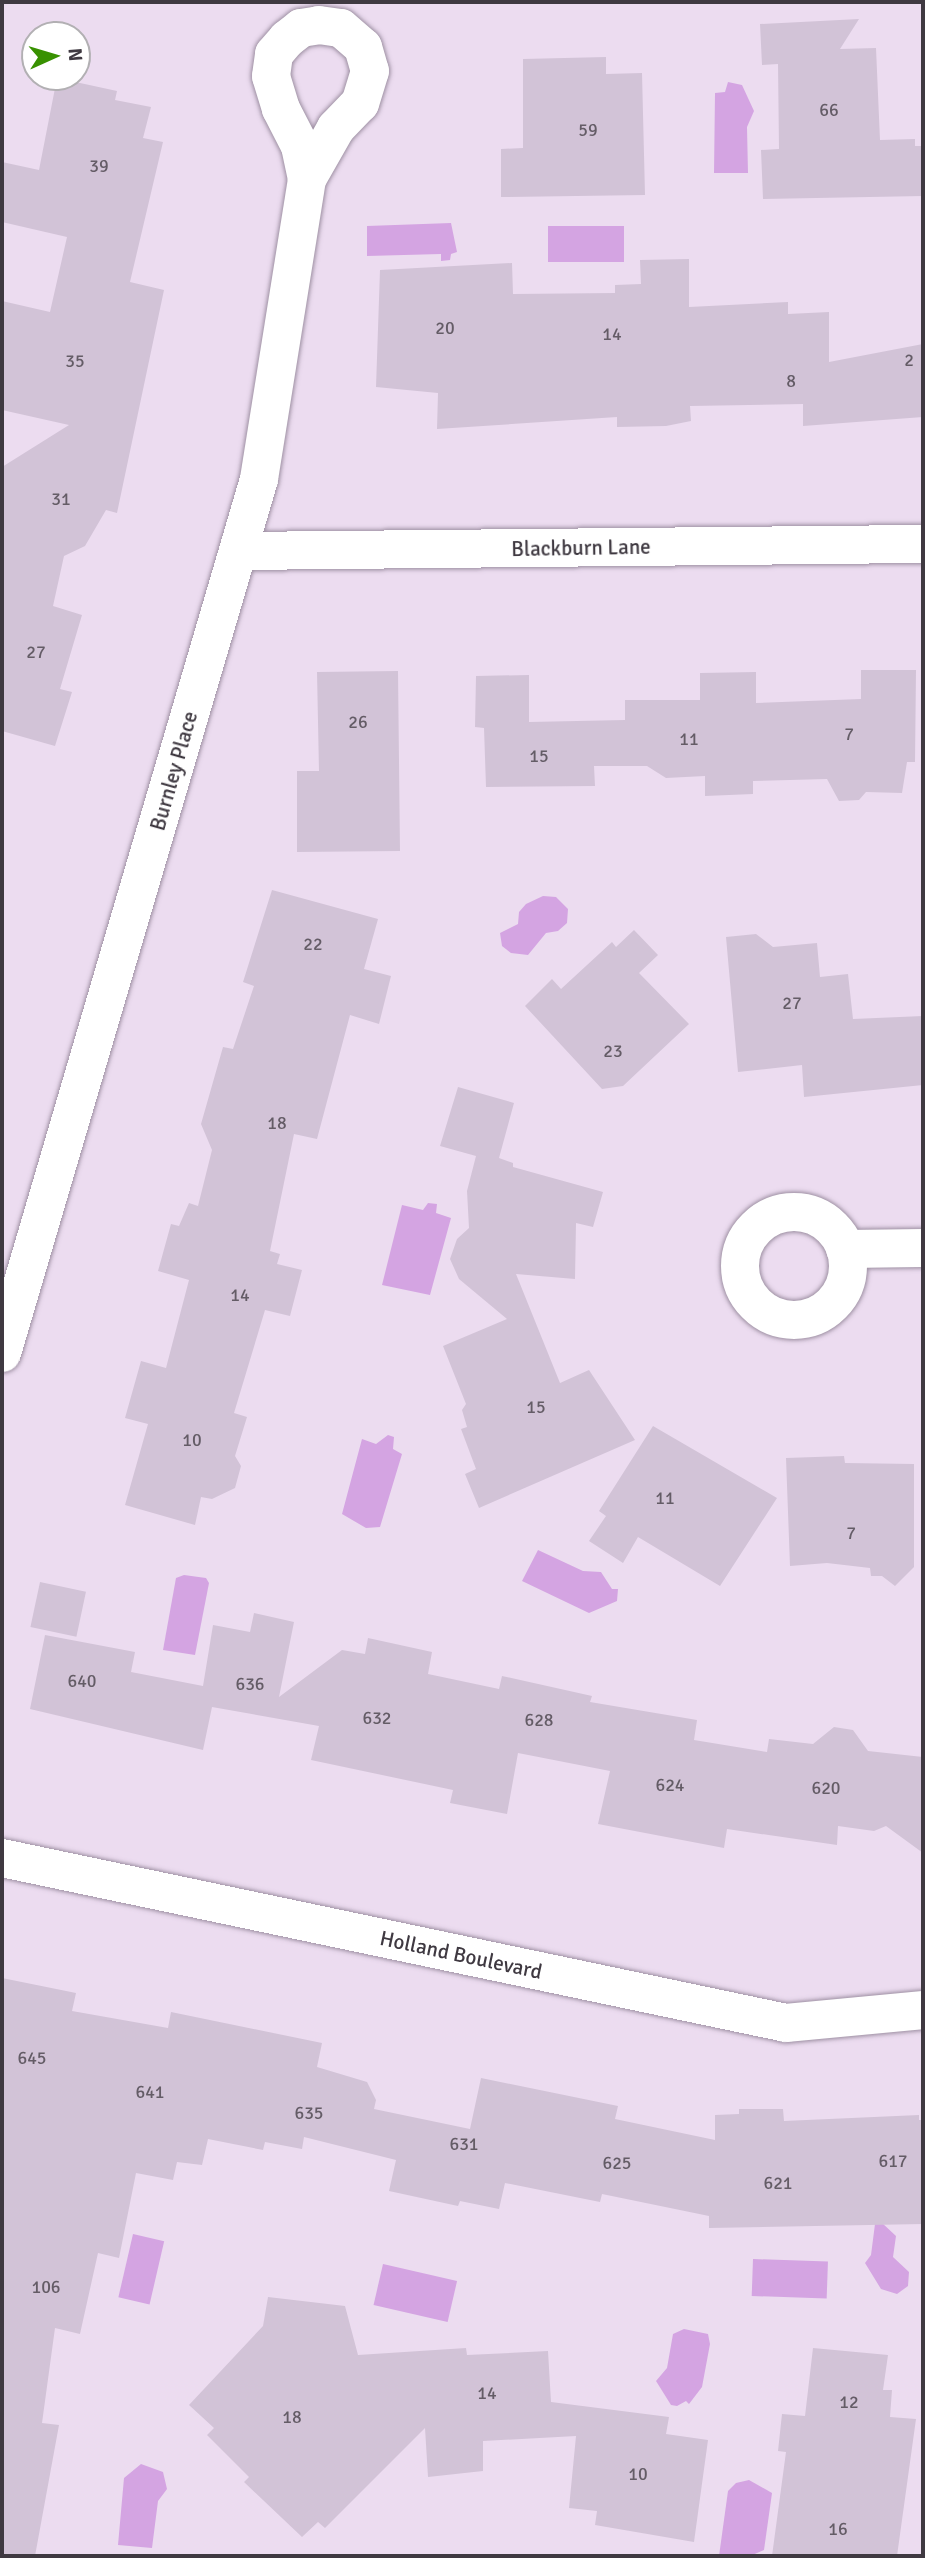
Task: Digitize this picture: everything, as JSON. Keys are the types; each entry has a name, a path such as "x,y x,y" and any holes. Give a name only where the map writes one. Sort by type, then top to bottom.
{"street":[{"name":"Burnley Place","path":"2,1353 259,479 307,178"},
{"name":"Blackburn Lane","path":"239,551 923,544"},
{"path":"845,1249 923,1248"},
{"name":"Holland Boulevard","path":"2,1858 786,2023 923,2010"}],"shaded area":[{"path":"728,82 742,85 754,111 747,127 748,173 714,173 715,93 725,92"},
{"path":"451,223 457,252 451,254 450,260 441,261 441,254 367,256 367,226"},
{"path":"548,226 624,226 624,262 548,262"},
{"path":"543,896 556,897 568,909 567,923 558,931 546,933 528,955 511,953 502,946 500,933 518,924 519,912 526,904"},
{"path":"428,1203 437,1204 436,1213 451,1218 430,1295 382,1285 402,1205 423,1210"},
{"path":"388,1435 394,1437 393,1449 402,1454 380,1527 366,1528 342,1514 362,1439 376,1444"},
{"path":"538,1550 583,1571 601,1572 612,1589 618,1589 617,1601 589,1613 522,1581"},
{"path":"184,1575 206,1578 209,1583 195,1655 163,1650 176,1578"},
{"path":"881,2222 896,2236 893,2257 909,2272 908,2286 897,2294 881,2289 865,2263 871,2255 875,2224"},
{"path":"133,2234 164,2241 150,2305 118,2297"},
{"path":"753,2259 828,2262 827,2299 752,2296"},
{"path":"383,2264 457,2281 448,2322 374,2305"},
{"path":"684,2329 708,2334 710,2344 702,2387 689,2404 686,2401 677,2406 671,2405 656,2381 667,2368 673,2334"},
{"path":"141,2464 163,2472 167,2489 158,2501 152,2548 118,2545 124,2478"},
{"path":"749,2480 772,2493 764,2550 750,2556 719,2556 728,2491 736,2483"}],"building":[{"path":"859,19 840,49 876,48 880,140 915,139 915,146 923,146 923,196 763,199 761,150 779,149 778,64 762,65 760,24"},
{"path":"606,57 606,74 642,73 645,195 501,197 501,149 523,148 523,59"},
{"path":"91,85 117,91 115,100 151,107 143,138 163,142 130,282 164,290 117,513 106,510 85,546 64,556 53,606 82,615 60,689 72,692 55,746 2,731 2,467 69,425 2,410 2,301 50,312 67,237 2,222 2,162 39,170 54,91 91,91"},
{"path":"689,259 689,307 788,302 788,314 829,312 829,362 923,344 923,417 803,426 803,404 690,406 691,421 666,426 617,427 617,417 437,429 438,393 376,387 380,270 512,263 513,294 615,293 615,285 641,284 640,260"},
{"path":"861,670 916,670 915,762 907,762 902,793 866,792 859,800 839,801 827,779 753,781 753,794 705,796 705,776 666,778 647,766 594,766 595,786 486,787 484,728 475,727 476,676 529,675 529,722 625,720 625,700 700,700 700,673 756,672 756,703 861,699"},
{"path":"398,671 400,851 297,852 297,771 319,771 317,672"},
{"path":"272,890 378,919 364,969 391,976 379,1024 350,1015 317,1139 294,1134 270,1251 280,1254 277,1264 302,1270 290,1316 265,1310 234,1413 247,1417 235,1456 241,1466 235,1488 212,1499 201,1497 195,1525 125,1505 148,1424 125,1418 141,1361 166,1368 189,1280 158,1271 171,1224 179,1226 189,1203 198,1206 212,1150 201,1124 223,1047 233,1049 254,986 243,982"},
{"path":"634,930 658,955 639,973 689,1024 623,1086 602,1089 525,1006 552,979 561,989 612,942 616,947"},
{"path":"756,934 773,947 817,943 820,977 848,974 853,1019 923,1016 923,1085 804,1097 802,1065 738,1072 726,937"},
{"path":"458,1087 514,1103 499,1158 513,1163 513,1167 603,1192 593,1227 576,1223 575,1279 516,1274 560,1383 589,1370 635,1440 479,1508 465,1474 476,1469 461,1429 467,1427 462,1410 466,1404 443,1346 507,1319 459,1279 450,1259 457,1239 469,1228 467,1191 476,1156 440,1146"},
{"path":"653,1426 777,1498 720,1586 638,1537 623,1563 589,1541 606,1516 599,1511"},
{"path":"844,1456 845,1463 914,1464 914,1567 895,1586 882,1576 871,1576 870,1568 827,1563 790,1566 786,1458"},
{"path":"40,1582 86,1592 76,1637 30,1627"},
{"path":"254,1613 294,1622 279,1697 342,1650 365,1654 368,1638 432,1652 428,1674 499,1689 502,1676 592,1696 590,1702 697,1720 694,1740 767,1752 769,1739 813,1744 834,1727 853,1730 868,1751 923,1757 923,1853 886,1826 874,1831 838,1826 837,1845 727,1829 724,1848 598,1824 610,1771 518,1753 507,1814 450,1803 453,1790 311,1760 319,1726 212,1707 203,1750 30,1709 45,1635 135,1652 131,1672 203,1686 213,1625 250,1632"},
{"path":"2,1978 76,1993 72,2011 168,2028 171,2012 322,2043 317,2067 367,2082 376,2100 374,2109 470,2129 481,2078 618,2106 615,2119 715,2140 715,2115 739,2114 739,2109 783,2109 784,2121 919,2115 919,2120 923,2120 923,2224 709,2228 709,2216 602,2194 600,2202 505,2183 499,2209 460,2201 458,2206 389,2191 396,2160 304,2137 302,2149 265,2142 263,2150 208,2139 202,2165 177,2162 173,2180 136,2173 119,2258 98,2253 80,2334 55,2328 42,2423 59,2425 35,2556 2,2556"},
{"path":"268,2297 345,2306 358,2355 466,2348 467,2355 548,2351 551,2402 669,2417 666,2434 708,2440 694,2542 595,2525 597,2511 569,2508 576,2436 483,2441 483,2471 428,2477 425,2428 325,2528 318,2522 302,2537 244,2482 249,2477 207,2435 214,2428 189,2405 263,2326"},
{"path":"813,2348 888,2355 883,2390 892,2390 890,2417 916,2419 897,2556 772,2556 786,2452 778,2451 782,2414 805,2416"}]}
